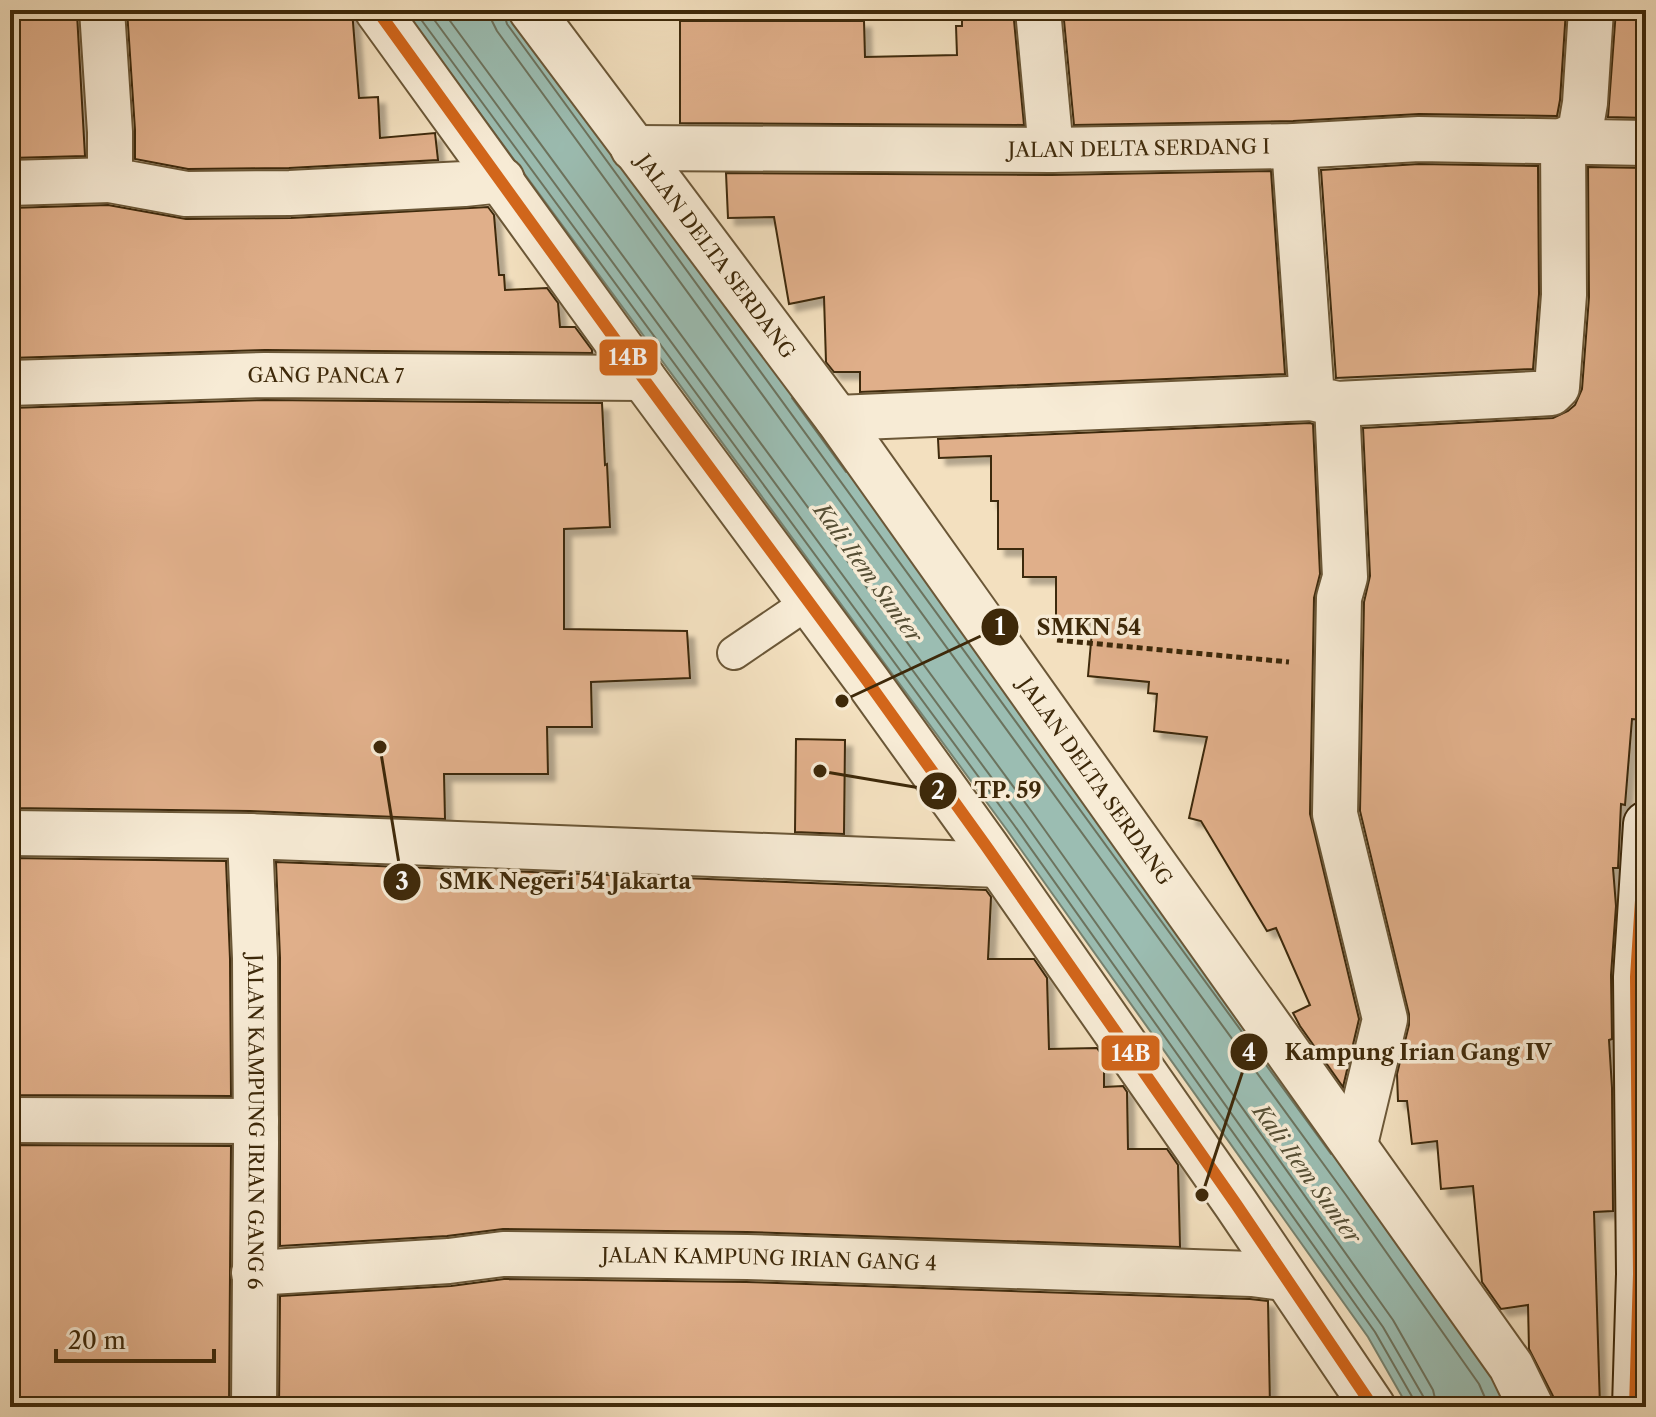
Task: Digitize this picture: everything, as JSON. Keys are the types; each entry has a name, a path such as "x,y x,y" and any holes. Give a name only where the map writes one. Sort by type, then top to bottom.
{"street":[{"path":"102,10 110,180"},
{"path":"377,10 994,857 1373,1407"},
{"name":"JALAN DELTA SERDANG","path":"531,10 837,418 1511,1366 1531,1407"},
{"path":"1038,10 1051,150"},
{"path":"837,418 1551,393 1557,387 1564,295 1563,141 1580,132 1591,10"},
{"name":"JALAN DELTA SERDANG I","path":"633,148 1051,150 1294,146 1419,139 1646,143"},
{"path":"1294,146 1345,577 1339,598 1335,814 1385,1019 1355,1144"},
{"path":"10,183 110,180 201,194 290,193 502,180"},
{"name":"GANG PANCA 7","path":"10,383 265,375 643,378"},
{"path":"1635,1407 1643,1275 1641,977 1646,824"},
{"path":"10,833 250,836 994,857"},
{"name":"JALAN KAMPUNG IRIAN GANG 6","path":"250,836 255,958 254,1407"},
{"path":"10,1120 256,1121"},
{"name":"JALAN KAMPUNG IRIAN GANG 4","path":"254,1273 449,1261 503,1254 747,1257 1252,1274 1284,1278"}],"lane":[{"path":"734,653 809,602"}],"path":[{"path":"991,634 1338,667"}],"water":[{"name":"Kali Item Sunter","path":"404,10 519,10 1522,1407 1408,1407 1368,1337 1007,830"}],"building":[{"path":"127,10 352,10 359,98 378,97 380,138 435,133 438,160 289,168 188,169 135,159"},
{"path":"962,10 1013,10 1024,125 680,123 680,21 864,21 865,57 957,55 956,26 962,26"},
{"path":"1063,10 1566,10 1557,116 1419,114 1293,121 1074,125"},
{"path":"1616,10 1646,10 1646,118 1608,117"},
{"path":"77,14 85,156 10,158 10,18"},
{"path":"1419,164 1538,166 1539,294 1533,369 1336,378 1321,170"},
{"path":"1588,167 1646,168 1646,696 1644,720 1632,719 1625,805 1621,804 1618,868 1613,868 1616,906 1611,975 1612,1039 1609,1040 1613,1211 1594,1212 1600,1407 1556,1407 1529,1349 1528,1305 1501,1309 1482,1282 1473,1186 1441,1189 1437,1141 1412,1144 1407,1101 1398,1101 1397,1074 1409,1014 1360,811 1364,602 1370,576 1363,428 1553,418 1575,405 1582,389 1589,297"},
{"path":"1271,171 1285,374 860,392 860,372 834,372 826,362 824,297 789,304 774,217 728,218 726,173 1051,175"},
{"path":"108,205 186,219 291,218 488,207 494,215 499,275 504,275 505,290 547,288 558,303 560,327 575,327 592,353 265,350 10,358 10,208"},
{"path":"265,400 602,403 610,527 564,529 564,629 687,631 690,678 591,682 592,727 547,727 548,774 444,774 445,819 250,811 10,808 10,538 13,538 10,408"},
{"path":"1313,424 1320,574 1314,598 1310,814 1359,1019 1343,1087 1293,1013 1310,1005 1276,928 1267,931 1201,821 1189,818 1207,737 1154,731 1157,694 1148,693 1149,682 1088,676 1093,620 1056,621 1056,577 1023,577 1023,549 998,549 998,501 991,501 991,456 939,458 938,439"},
{"path":"796,739 845,740 844,834 795,832"},
{"path":"10,858 226,861 231,1096 10,1095"},
{"path":"276,862 986,890 991,897 988,959 1034,959 1047,978 1049,1049 1097,1048 1104,1058 1104,1087 1123,1086 1127,1092 1128,1149 1167,1149 1178,1165 1180,1247 747,1232 503,1229 447,1236 280,1246 280,958"},
{"path":"11,1145 231,1146 229,1405 10,1407"},
{"path":"504,1279 746,1282 1268,1301 1270,1407 279,1407 280,1296 451,1286"}],"transit line":[{"name":"14B","path":"377,10 986,846 1236,1204 1373,1407"},
{"name":"14B","path":"1635,1407 1639,1274 1636,977 1646,824"}],"place":[{"name":"SMKN 54","path":"842,701"},
{"name":"SMK Negeri 54 Jakarta","path":"380,747"},
{"name":"TP. 59","path":"820,771"},
{"name":"Kampung Irian Gang IV","path":"1202,1195"}]}
